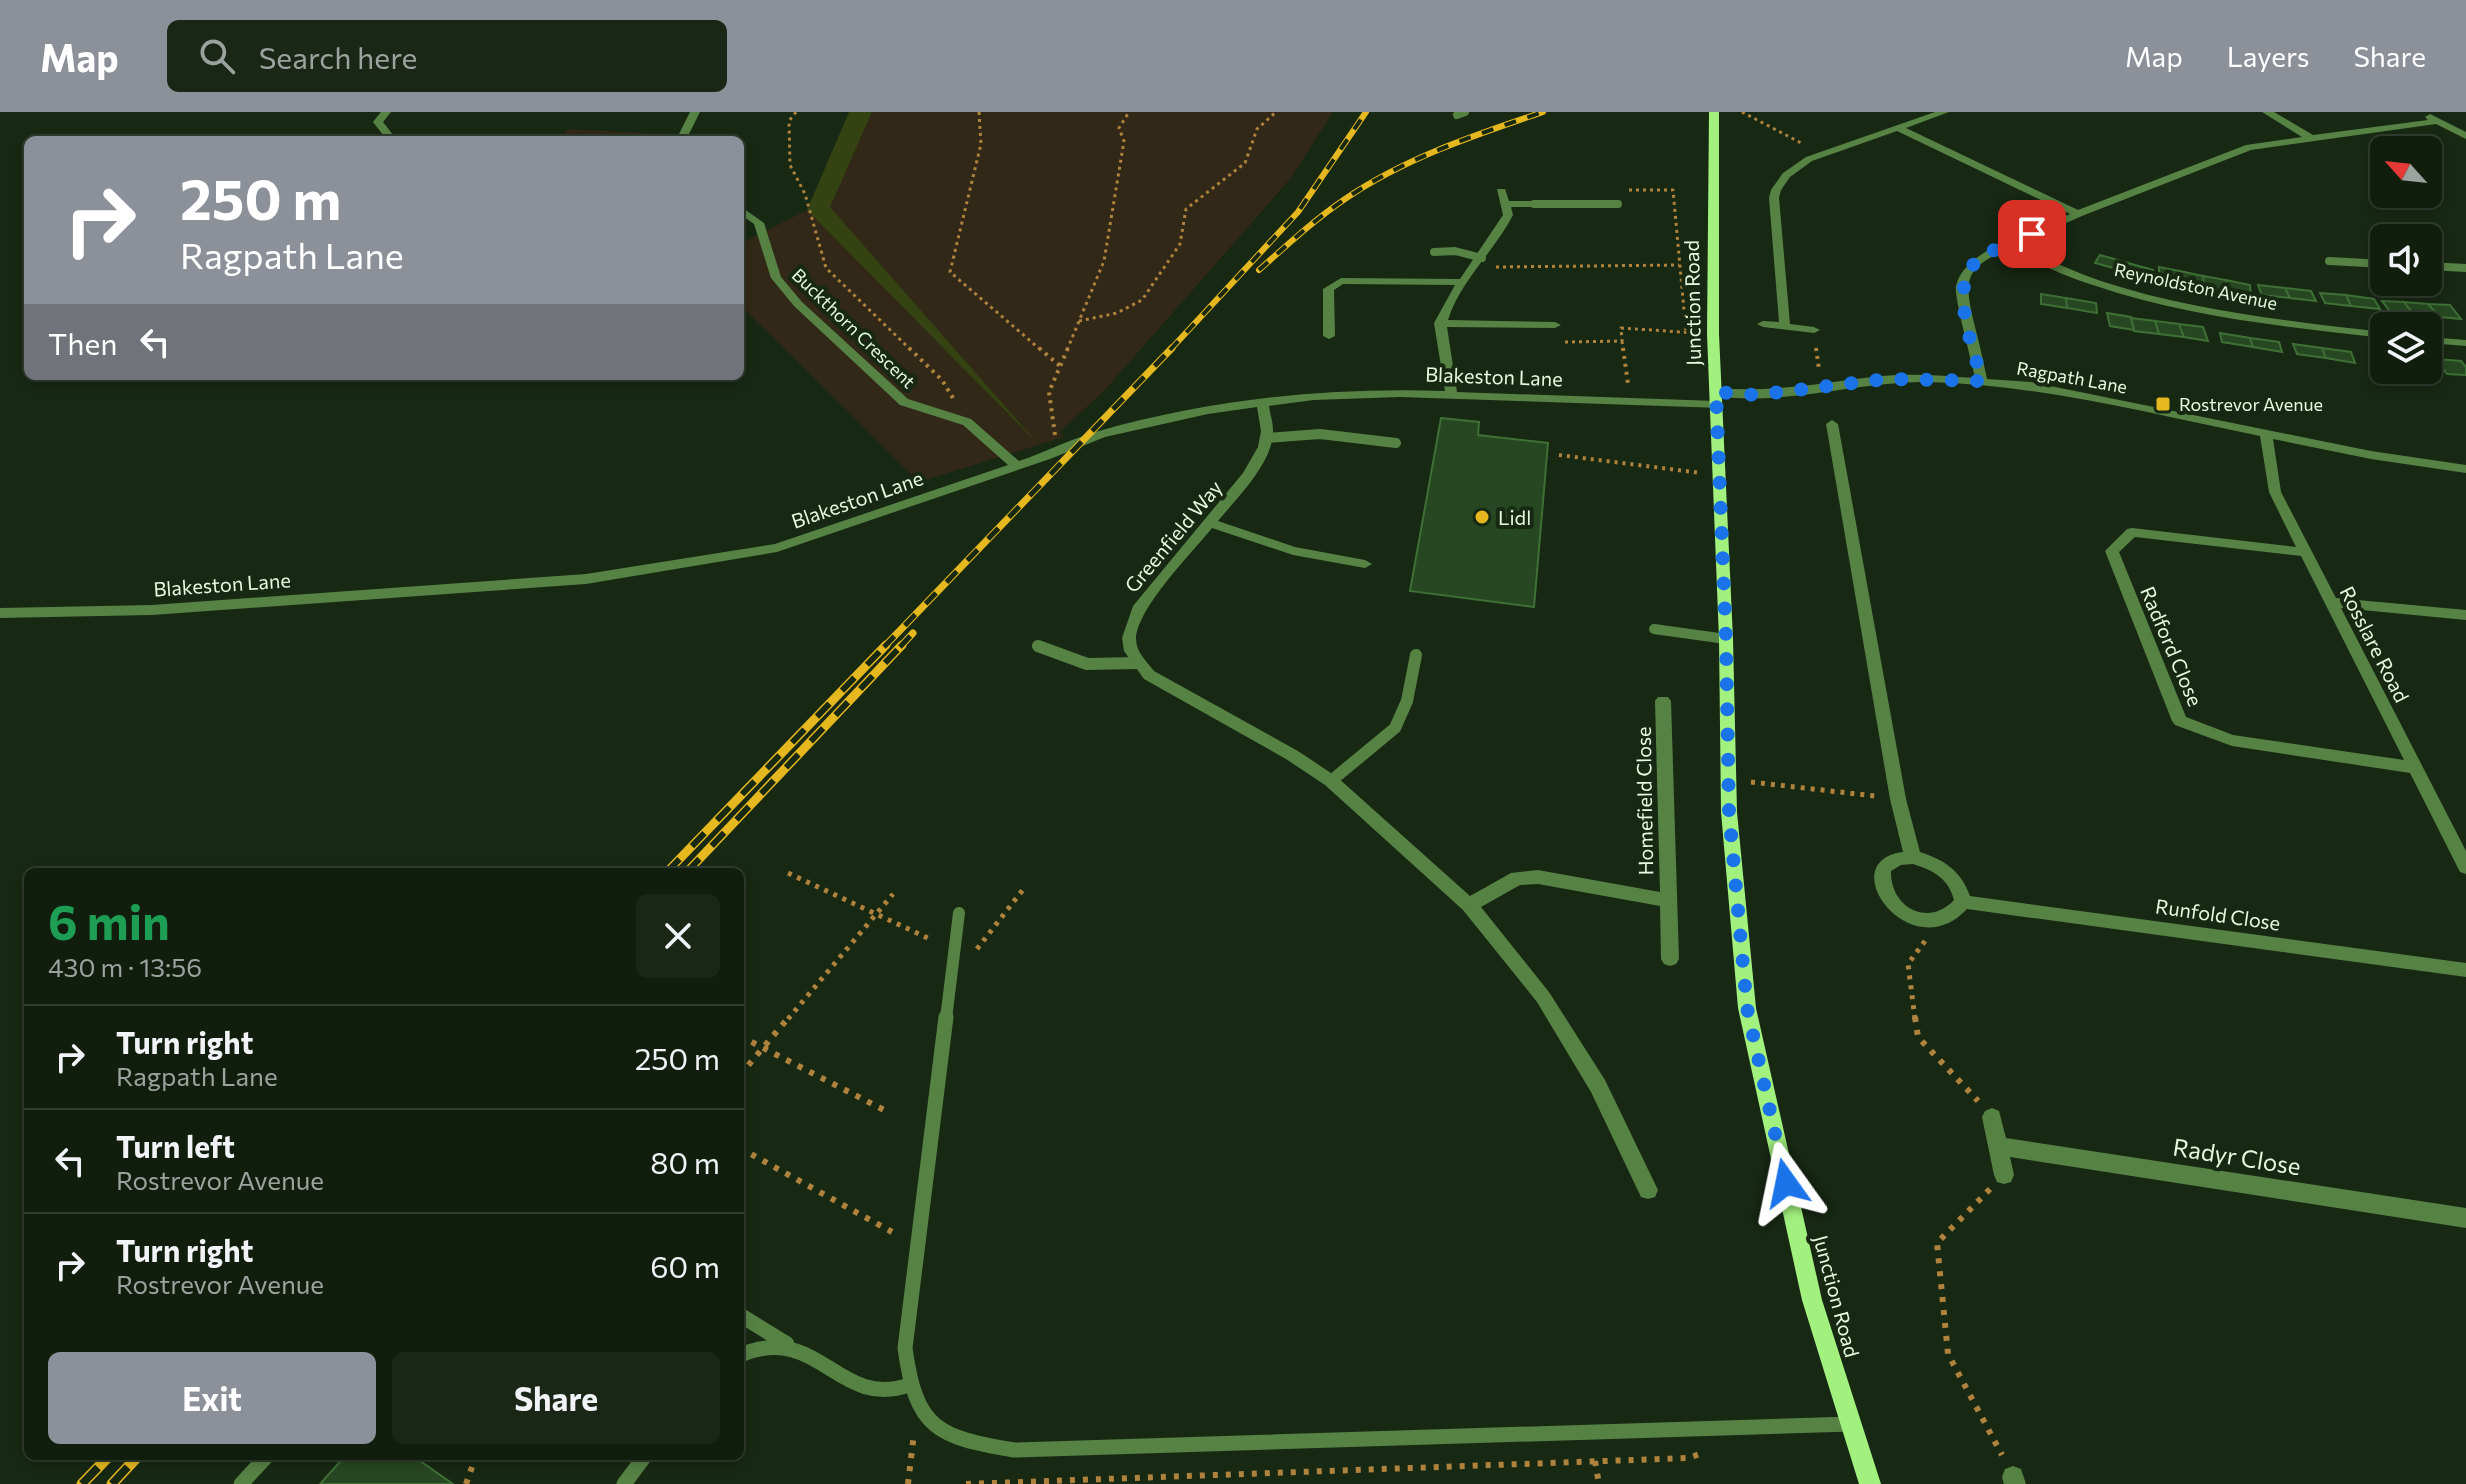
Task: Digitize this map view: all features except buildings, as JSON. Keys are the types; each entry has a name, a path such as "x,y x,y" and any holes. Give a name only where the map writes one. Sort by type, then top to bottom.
{"main road":[{"name":"Junction Road","path":"1714,112 1713,334 1721,475 1729,812 1747,1008 1812,1300 1870,1484"}],"street":[{"path":"386,112 378,122 389,136"},
{"path":"683,136 695,112"},
{"path":"1918,112 1929,117"},
{"path":"1785,327 1776,190 1792,168 1821,153 1944,112"},
{"path":"2267,112 2309,137"},
{"path":"2422,112 2466,136"},
{"path":"1982,381 1961,289 1964,277 1973,264 2078,214 2249,147 2438,121"},
{"path":"1898,128 2078,214"},
{"path":"1451,394 1440,323 1505,223 1508,215 1501,191"},
{"path":"1506,204 1534,204"},
{"name":"Buckthorn Crescent","path":"744,212 759,223 776,278 798,304 904,402 967,422 1016,465"},
{"name":"Reynoldston Avenue","path":"2008,245 2064,271 2127,293 2260,319 2370,333"},
{"path":"1329,336 1328,289 1341,281 1465,282"},
{"path":"1440,323 1555,325"},
{"path":"1763,324 1814,330"},
{"path":"2442,341 2466,343"},
{"name":"Ragpath Lane","path":"1716,399 1886,379 1982,381 2095,397 2371,455 2466,469"},
{"name":"Blakeston Lane","path":"0,613 152,610 586,579 777,548 1101,434 1208,410 1314,396 1451,394 1631,401 1716,399"},
{"path":"1262,403 1266,438"},
{"path":"1832,424 1898,799 1913,857"},
{"name":"Rosslare Road","path":"2266,434 2275,492 2466,867"},
{"name":"Greenfield Way","path":"1138,663 1131,651 1129,638 1138,609 1249,475 1266,438"},
{"path":"1212,523 1293,551 1365,564"},
{"name":"Radford Close","path":"2305,552 2132,532 2112,551 2180,721 2232,740 2415,768"},
{"path":"2331,602 2466,615"},
{"path":"1138,663 1149,675 1292,755 1331,781 1469,905 1543,997 1567,1035 1598,1086 1648,1190"},
{"name":"Homefield Close","path":"1663,701 1670,959"},
{"path":"1913,857 1932,862 1948,871 1960,886 1963,902 1954,916 1940,921 1923,920 1902,912 1887,898 1880,882 1883,868 1897,859 1913,857"},
{"name":"Homefield Close","path":"1469,905 1517,878 1538,877 1668,900"},
{"name":"Runfold Close","path":"1963,902 2466,970"},
{"path":"1992,1117 2004,1175"},
{"name":"Radyr Close","path":"2000,1146 2466,1218"}],"lane":[{"path":"1534,204 1618,204"},
{"path":"1434,252 1455,251 1479,263"},
{"path":"2329,261 2370,263"},
{"path":"2442,267 2466,268"},
{"path":"1266,438 1320,434 1396,443"},
{"path":"1654,629 1726,639"},
{"path":"1038,646 1087,664 1138,663"},
{"path":"1331,781 1395,728 1407,701 1416,655"},
{"path":"959,913 905,1348 909,1385 917,1405 935,1429 969,1443 1014,1450 1851,1424"},
{"path":"744,1317 864,1387 887,1392 909,1385"},
{"path":"744,1353 787,1344"},
{"path":"241,1484 263,1460"},
{"path":"624,1484 642,1460"}],"path":[{"path":"796,112 789,121 790,165 805,194 826,268 942,380 967,422"},
{"path":"979,112 981,144 950,272 1060,366"},
{"path":"1057,452 1049,392 1104,261 1124,141 1119,128 1129,112"},
{"path":"1078,322 1117,313 1142,300 1180,244 1186,209 1245,163 1257,129 1276,112"},
{"path":"1742,112 1821,153"},
{"path":"1618,204 1613,190 1673,190 1686,332"},
{"path":"1479,263 1679,265"},
{"path":"1631,401 1621,328 1713,334"},
{"path":"1814,330 1821,385"},
{"path":"1562,342 1622,341"},
{"path":"1559,455 1721,475"},
{"path":"788,873 932,940"},
{"path":"969,959 1025,887"},
{"path":"744,1070 893,894"},
{"path":"1940,921 1908,964 1918,1037 1992,1117"},
{"path":"744,1038 886,1111"},
{"path":"744,1150 892,1232"},
{"path":"2004,1175 1937,1243 1948,1354 2014,1481"},
{"path":"966,1484 1688,1458 1715,1448"},
{"path":"466,1484 475,1460"},
{"path":"1595,1461 1599,1484"}],"shaded area":[{"path":"849,112 1333,112 1291,178 1105,390 1060,432 1064,437 919,482 744,309 744,242 807,210 838,148"},
{"path":"849,112 872,112 830,207 1039,445 807,210"},
{"path":"568,129 665,134 664,136 562,136"}],"railway":[{"path":"1170,350 1298,212 1366,112"},
{"path":"1259,270 1322,215 1368,184 1441,149 1543,112"},
{"path":"884,647 1172,348"},
{"path":"900,647 913,633"},
{"path":"671,868 886,645"},
{"path":"691,868 902,645"},
{"path":"82,1484 105,1460"},
{"path":"112,1484 134,1460"}],"place":[{"name":"Rostrevor Avenue","path":"2163,404"},
{"name":"Lidl","path":"1482,517"}],"route":[{"path":"1786,1183 1747,1008 1729,812 1716,392 1756,395 1886,379 1982,381 1963,301 1961,289 1964,277 1973,264 1987,254 2032,234"}]}
